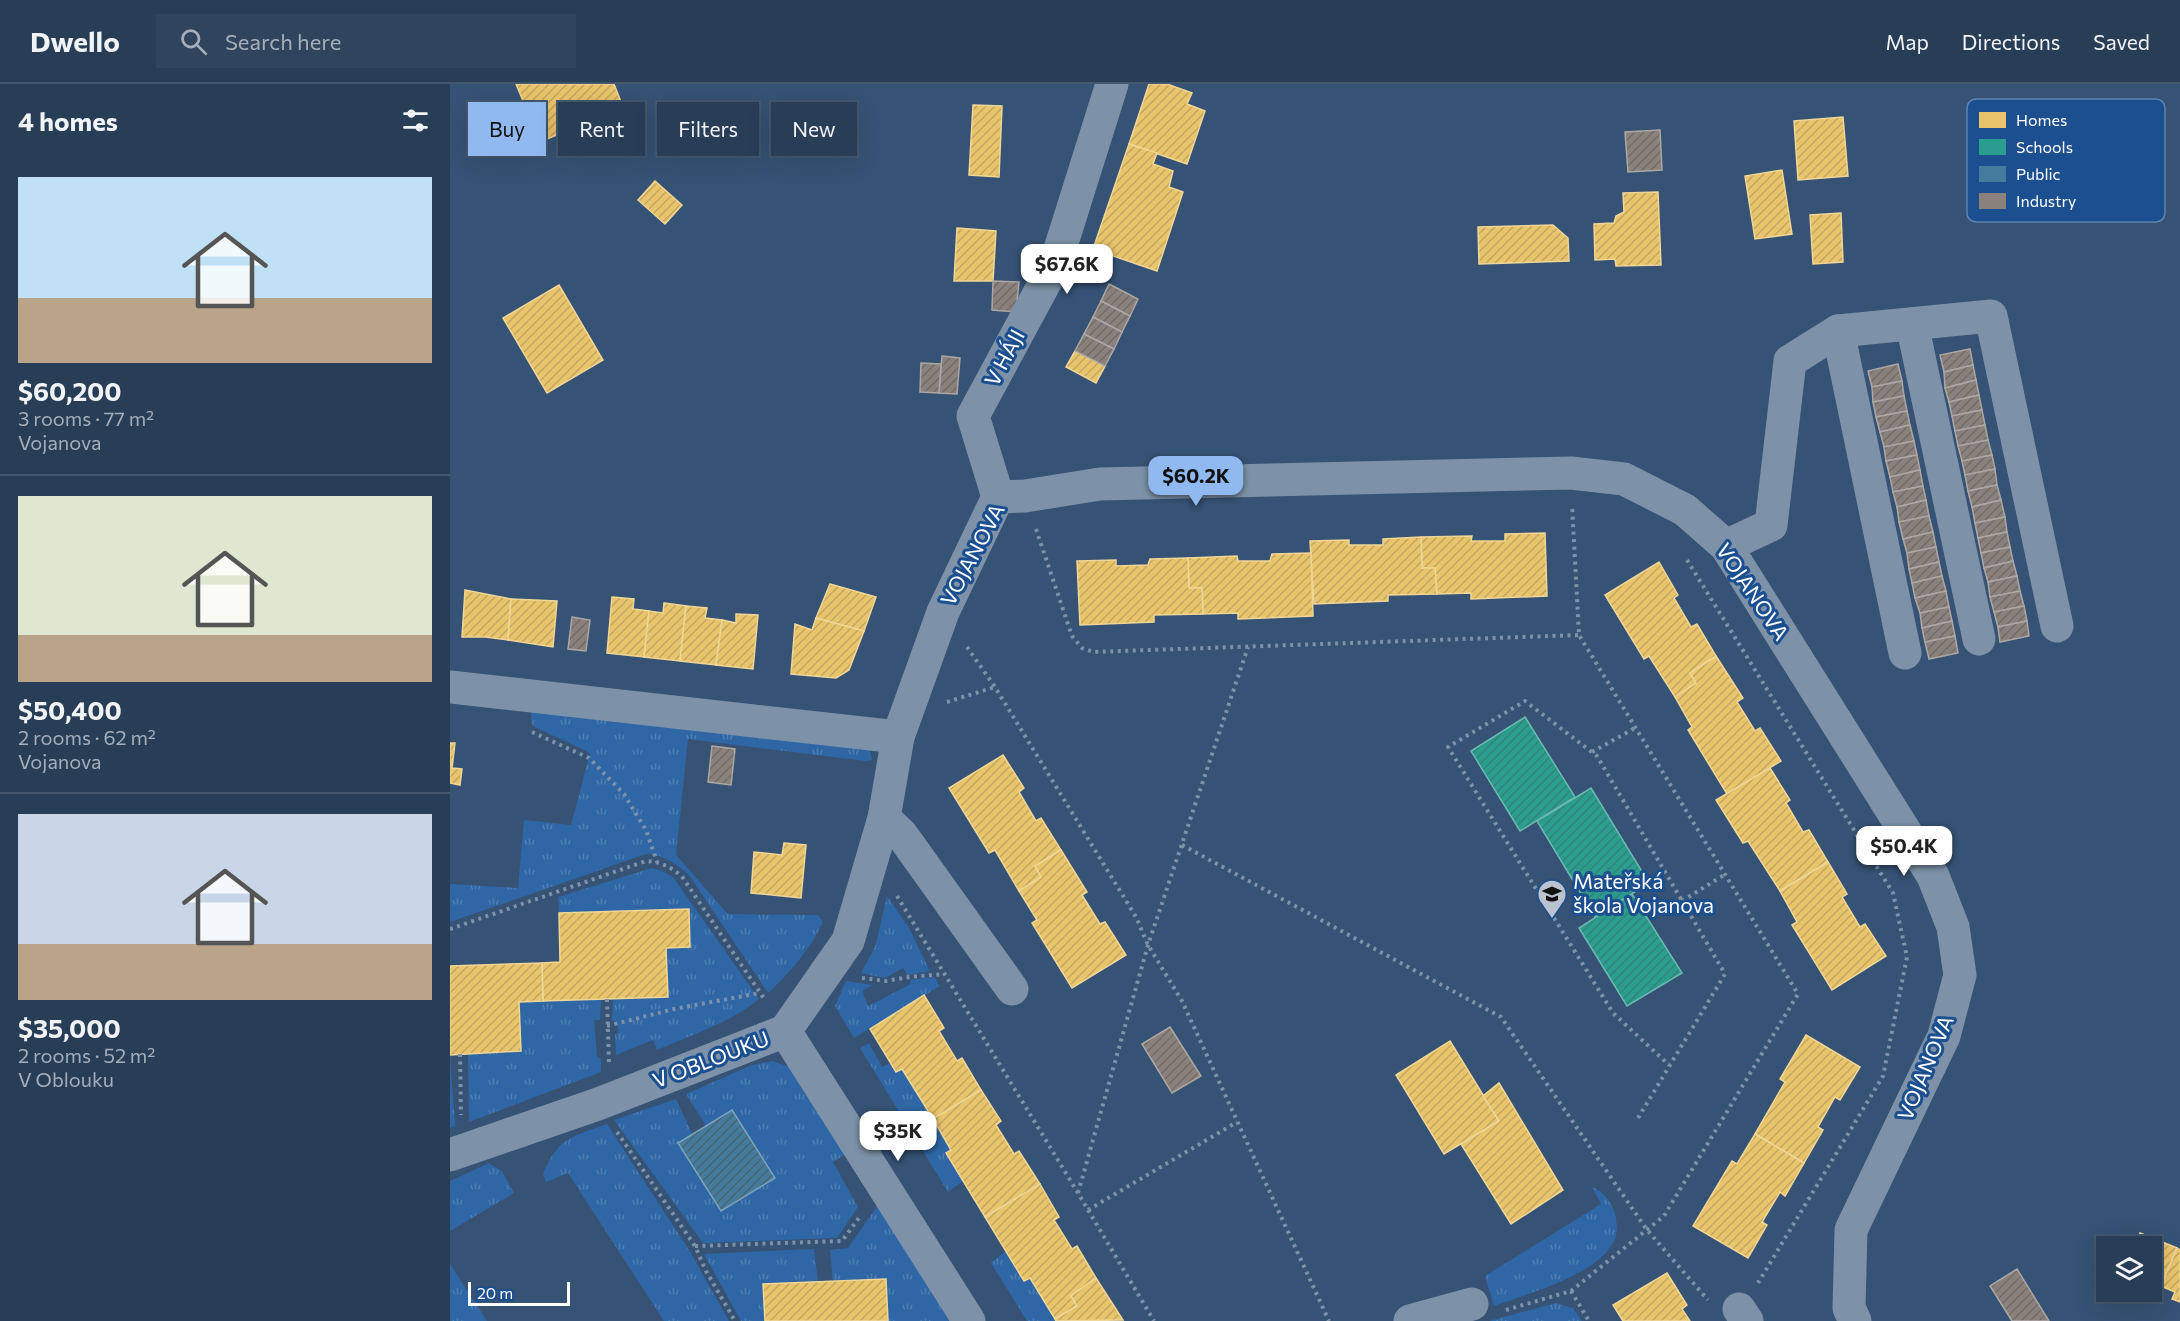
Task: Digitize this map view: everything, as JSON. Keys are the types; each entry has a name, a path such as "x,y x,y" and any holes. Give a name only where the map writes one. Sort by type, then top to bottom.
{"street":[{"name":"V HÁJI","path":"1012,497 973,416 1056,262 1112,84"},
{"path":"1726,546 1771,525 1790,362 1838,331 1991,316 2057,626"},
{"path":"1912,324 1979,639"},
{"path":"1838,331 1905,653"},
{"name":"VOJANOVA","path":"785,1031 848,941 884,818 903,725 943,612 1012,497 1100,484 1571,473 1624,479 1685,510 1726,546 1933,876 1953,927 1960,975 1944,1035 1851,1230 1849,1308 1855,1321"},
{"path":"450,687 526,696 903,725"},
{"path":"884,818 902,835 1012,989"},
{"name":"V OBLOUKU","path":"450,1155 608,1100 785,1031 969,1321"},
{"path":"1410,1321 1472,1304"}],"path":[{"path":"1472,1304 1490,1315 1571,1291 1664,1216 1798,994 1579,635 1571,473"},
{"path":"1012,497 1072,636 1082,648 1093,652 1579,635"},
{"path":"1182,845 1501,1017 1647,1230 1722,1317 1743,1315 1744,1306 1883,1076 1907,957 1893,893 1683,553"},
{"path":"943,612 995,687 1136,917 1148,945 1182,1001 1329,1321"},
{"path":"1078,1193 1148,945 1248,647"},
{"path":"903,725 995,687"},
{"path":"526,696 523,728 589,758 624,794 646,831 657,862"},
{"path":"1638,1118 1725,974 1597,756 1525,701 1448,747 1614,1013 1669,1065"},
{"path":"1592,752 1635,728"},
{"path":"450,929 646,861 657,862 674,869 683,878 785,1031"},
{"path":"871,862 900,900 1154,1321"},
{"path":"1682,901 1725,875"},
{"path":"832,963 849,976 885,981 945,974"},
{"path":"607,1026 674,1009 760,993"},
{"path":"607,999 608,1100 695,1246 706,1271 735,1321"},
{"path":"460,1054 462,1124"},
{"path":"1088,1210 1237,1122"},
{"path":"695,1246 842,1241 883,1186"},
{"path":"1571,1291 1589,1321"}],"green space":[{"path":"532,706 870,750 872,760 866,761 688,739 676,855 728,914 818,915 823,922 799,960 768,993 689,875 669,861 652,854 646,854 450,922 450,884 518,888 524,820 571,825 590,753 533,726"},
{"path":"652,868 673,877 759,999 723,1022 657,1050 653,1040 616,1055 615,1034 619,1033 616,1021 612,1021 613,999 667,997 666,948 690,947 689,910 559,913 558,897"},
{"path":"887,896 909,928 930,971 907,975 903,968 885,978 861,973 875,947"},
{"path":"934,977 940,986 854,1038 835,1006 846,981 873,985 862,991 868,1006 911,984 910,980"},
{"path":"601,999 600,1020 594,1020 597,1057 601,1058 601,1072 469,1122 468,1054 521,1051 519,1002"},
{"path":"869,1043 882,1067 891,1063 902,1069 951,1150 947,1153 963,1181 948,1192 860,1048"},
{"path":"450,1055 455,1126 450,1128"},
{"path":"772,1061 790,1067 848,1153 833,1162 858,1207 837,1238 703,1243 614,1120 676,1099 692,1134 679,1143 721,1211 774,1178 732,1110 706,1126 686,1094 752,1065"},
{"path":"607,1124 689,1250 729,1321 664,1321 568,1173 546,1182 543,1174 554,1152 561,1145 575,1136"},
{"path":"489,1163 502,1171 514,1193 450,1231 450,1181"},
{"path":"1592,1187 1607,1198 1616,1217 1615,1238 1606,1253 1593,1264 1560,1282 1494,1306 1485,1276 1601,1204"},
{"path":"878,1205 949,1321 888,1321 886,1279 833,1281 830,1250 848,1248"},
{"path":"814,1249 818,1282 764,1284 765,1321 741,1321 704,1254"},
{"path":"1006,1251 1030,1278 1056,1321 1027,1321 991,1263"},
{"path":"450,1264 487,1321 450,1321"},
{"path":"1556,1303 1573,1308 1582,1321 1489,1321"}],"building: Homes":[{"path":"516,84 614,84 621,102 558,102 558,134 546,139 546,102 523,102"},
{"path":"1149,84 1167,84 1192,93 1187,104 1205,111 1187,164 1129,144"},
{"path":"973,105 1002,106 999,177 969,175"},
{"path":"1843,117 1848,176 1798,180 1794,121"},
{"path":"1129,144 1157,153 1153,164 1173,171 1169,187 1183,192 1157,271 1093,249"},
{"path":"1782,170 1792,234 1755,239 1745,176"},
{"path":"655,181 682,205 665,224 638,200"},
{"path":"1658,192 1661,265 1616,266 1615,259 1595,260 1594,224 1614,223 1616,216 1624,212 1623,193"},
{"path":"1841,213 1843,262 1813,264 1810,215"},
{"path":"1553,225 1568,238 1569,261 1479,264 1478,227"},
{"path":"957,228 996,231 993,281 954,281"},
{"path":"559,285 603,360 547,393 503,318"},
{"path":"1075,351 1105,366 1096,383 1066,367"},
{"path":"1545,533 1547,596 1471,599 1471,593 1437,594 1435,568 1422,568 1421,537 1472,536 1471,541 1505,541 1505,534"},
{"path":"1421,537 1422,568 1435,568 1437,594 1388,595 1388,601 1314,604 1310,541 1349,540 1349,545 1383,545 1383,539"},
{"path":"1311,553 1313,616 1238,619 1238,613 1203,614 1202,588 1189,588 1188,558 1237,556 1238,561 1270,561 1272,554"},
{"path":"1188,558 1189,588 1202,588 1203,614 1154,615 1154,622 1080,625 1077,561 1116,560 1116,566 1148,565 1150,559"},
{"path":"1659,562 1678,595 1674,598 1691,627 1697,624 1716,656 1690,673 1696,683 1675,697 1649,656 1644,659 1605,595"},
{"path":"830,584 876,597 864,631 816,618"},
{"path":"465,590 511,599 508,640 462,637"},
{"path":"612,597 634,599 633,609 649,611 644,657 607,653"},
{"path":"511,599 557,601 553,647 508,640"},
{"path":"664,603 686,606 680,661 644,657 649,611 663,613"},
{"path":"686,606 707,608 705,618 722,620 716,665 680,661"},
{"path":"736,614 758,615 753,669 716,665 722,620 736,623"},
{"path":"816,618 864,631 849,670 836,678 791,674 795,624 812,630"},
{"path":"1716,656 1743,698 1737,702 1755,731 1760,728 1781,761 1727,794 1688,730 1692,727 1675,697 1696,683 1690,673"},
{"path":"450,743 455,743 452,768 462,769 460,785 450,783"},
{"path":"1003,755 1024,788 1019,792 1036,821 1041,818 1061,850 1035,866 1041,877 1019,891 995,850 989,853 949,788"},
{"path":"1770,768 1790,800 1786,803 1803,832 1809,830 1828,862 1780,891 1748,841 1743,843 1716,800"},
{"path":"784,843 806,845 801,898 751,893 754,852 782,855"},
{"path":"1061,850 1087,892 1082,895 1100,924 1105,922 1126,955 1072,988 1032,923 1037,920 1019,891 1041,877 1035,866"},
{"path":"1828,862 1847,894 1842,897 1860,927 1865,924 1886,956 1832,990 1792,925 1797,922 1780,891"},
{"path":"689,909 690,947 666,948 668,997 543,1001 542,963 560,962 559,913"},
{"path":"542,963 543,1001 519,1002 521,1051 450,1055 450,966"},
{"path":"924,995 944,1028 939,1031 957,1061 962,1058 981,1090 933,1119 902,1069 896,1072 870,1029"},
{"path":"1806,1035 1860,1067 1840,1100 1835,1097 1818,1127 1823,1130 1804,1163 1755,1134 1785,1082 1780,1079"},
{"path":"1450,1041 1499,1121 1444,1154 1396,1075"},
{"path":"1499,1083 1563,1190 1511,1224 1461,1144 1499,1121 1483,1096"},
{"path":"981,1090 1001,1121 996,1125 1014,1154 1019,1151 1040,1184 985,1217 946,1153 951,1150 933,1119"},
{"path":"1755,1134 1804,1163 1785,1196 1780,1192 1762,1222 1767,1225 1748,1258 1693,1226 1732,1161 1737,1164"},
{"path":"1040,1184 1059,1217 1054,1220 1072,1249 1077,1246 1096,1278 1071,1296 1077,1306 1055,1319 1030,1278 1024,1281 985,1217"},
{"path":"2162,1242 2177,1248 2162,1284"},
{"path":"2177,1248 2180,1250 2180,1302 2172,1299 2175,1292 2162,1286"},
{"path":"1667,1273 1687,1305 1682,1309 1690,1321 1623,1321 1613,1305"},
{"path":"1096,1278 1123,1320 1056,1321 1055,1319 1077,1306 1071,1296"},
{"path":"886,1279 888,1321 765,1321 763,1284"}],"building: Schools":[{"path":"1525,717 1575,797 1520,831 1471,751"},
{"path":"1591,788 1649,883 1595,917 1537,821"},
{"path":"1632,894 1682,973 1627,1006 1579,928"}],"building: Public":[{"path":"732,1110 775,1178 721,1211 678,1143"}],"building: Industry":[{"path":"1660,130 1662,170 1628,172 1625,132"},
{"path":"993,281 1019,282 1016,312 992,310"},
{"path":"1109,284 1138,299 1130,316 1101,301"},
{"path":"1101,301 1130,316 1122,332 1093,317"},
{"path":"1093,317 1122,332 1114,349 1084,334"},
{"path":"1084,334 1114,349 1105,366 1075,351"},
{"path":"1970,349 1973,365 1944,372 1940,355"},
{"path":"942,356 960,358 957,394 939,393"},
{"path":"921,363 941,364 939,393 920,392"},
{"path":"1898,364 1902,381 1872,387 1868,371"},
{"path":"1973,365 1976,380 1945,388 1944,372"},
{"path":"1976,380 1979,395 1949,402 1945,388"},
{"path":"1902,381 1904,396 1873,402 1872,387"},
{"path":"1979,395 1982,410 1952,416 1949,402"},
{"path":"1904,396 1907,411 1876,417 1873,402"},
{"path":"1982,410 1985,425 1955,431 1952,416"},
{"path":"1907,411 1910,425 1880,432 1876,417"},
{"path":"1910,425 1914,441 1884,447 1880,432"},
{"path":"1985,425 1988,440 1958,446 1955,431"},
{"path":"1988,440 1992,455 1962,461 1958,446"},
{"path":"1914,441 1917,455 1886,461 1884,447"},
{"path":"1917,455 1920,470 1890,477 1886,461"},
{"path":"1992,455 1995,469 1965,475 1962,461"},
{"path":"1995,469 1997,485 1968,491 1965,475"},
{"path":"1920,470 1923,486 1893,492 1890,477"},
{"path":"1997,485 2001,500 1972,507 1968,491"},
{"path":"1923,486 1926,500 1897,507 1893,492"},
{"path":"1926,500 1929,516 1899,522 1897,507"},
{"path":"2001,500 2005,517 1975,523 1972,507"},
{"path":"1929,516 1933,532 1903,539 1899,522"},
{"path":"2005,517 2007,532 1978,538 1975,523"},
{"path":"1933,532 1936,547 1907,553 1903,539"},
{"path":"2007,532 2010,547 1981,553 1978,538"},
{"path":"1936,547 1939,562 1909,569 1907,553"},
{"path":"2010,547 2013,561 1984,568 1981,553"},
{"path":"2013,561 2017,576 1988,582 1984,568"},
{"path":"1939,562 1942,576 1912,583 1909,569"},
{"path":"1942,576 1946,591 1915,598 1912,583"},
{"path":"2017,576 2020,591 1990,597 1988,582"},
{"path":"1946,591 1949,607 1920,613 1915,598"},
{"path":"2020,591 2024,606 1994,612 1990,597"},
{"path":"2024,606 2027,621 1998,627 1994,612"},
{"path":"1949,607 1952,621 1922,628 1920,613"},
{"path":"572,617 590,620 586,651 568,649"},
{"path":"1952,621 1955,636 1925,642 1922,628"},
{"path":"2027,621 2029,636 2000,642 1998,627"},
{"path":"1955,636 1958,653 1929,659 1925,642"},
{"path":"712,746 735,749 731,785 708,782"},
{"path":"1170,1027 1201,1076 1172,1093 1142,1044"},
{"path":"2017,1269 2049,1321 2012,1321 1990,1286"}],"place":[{"name":"Mateřská škola Vojanova","path":"1552,920"}]}
